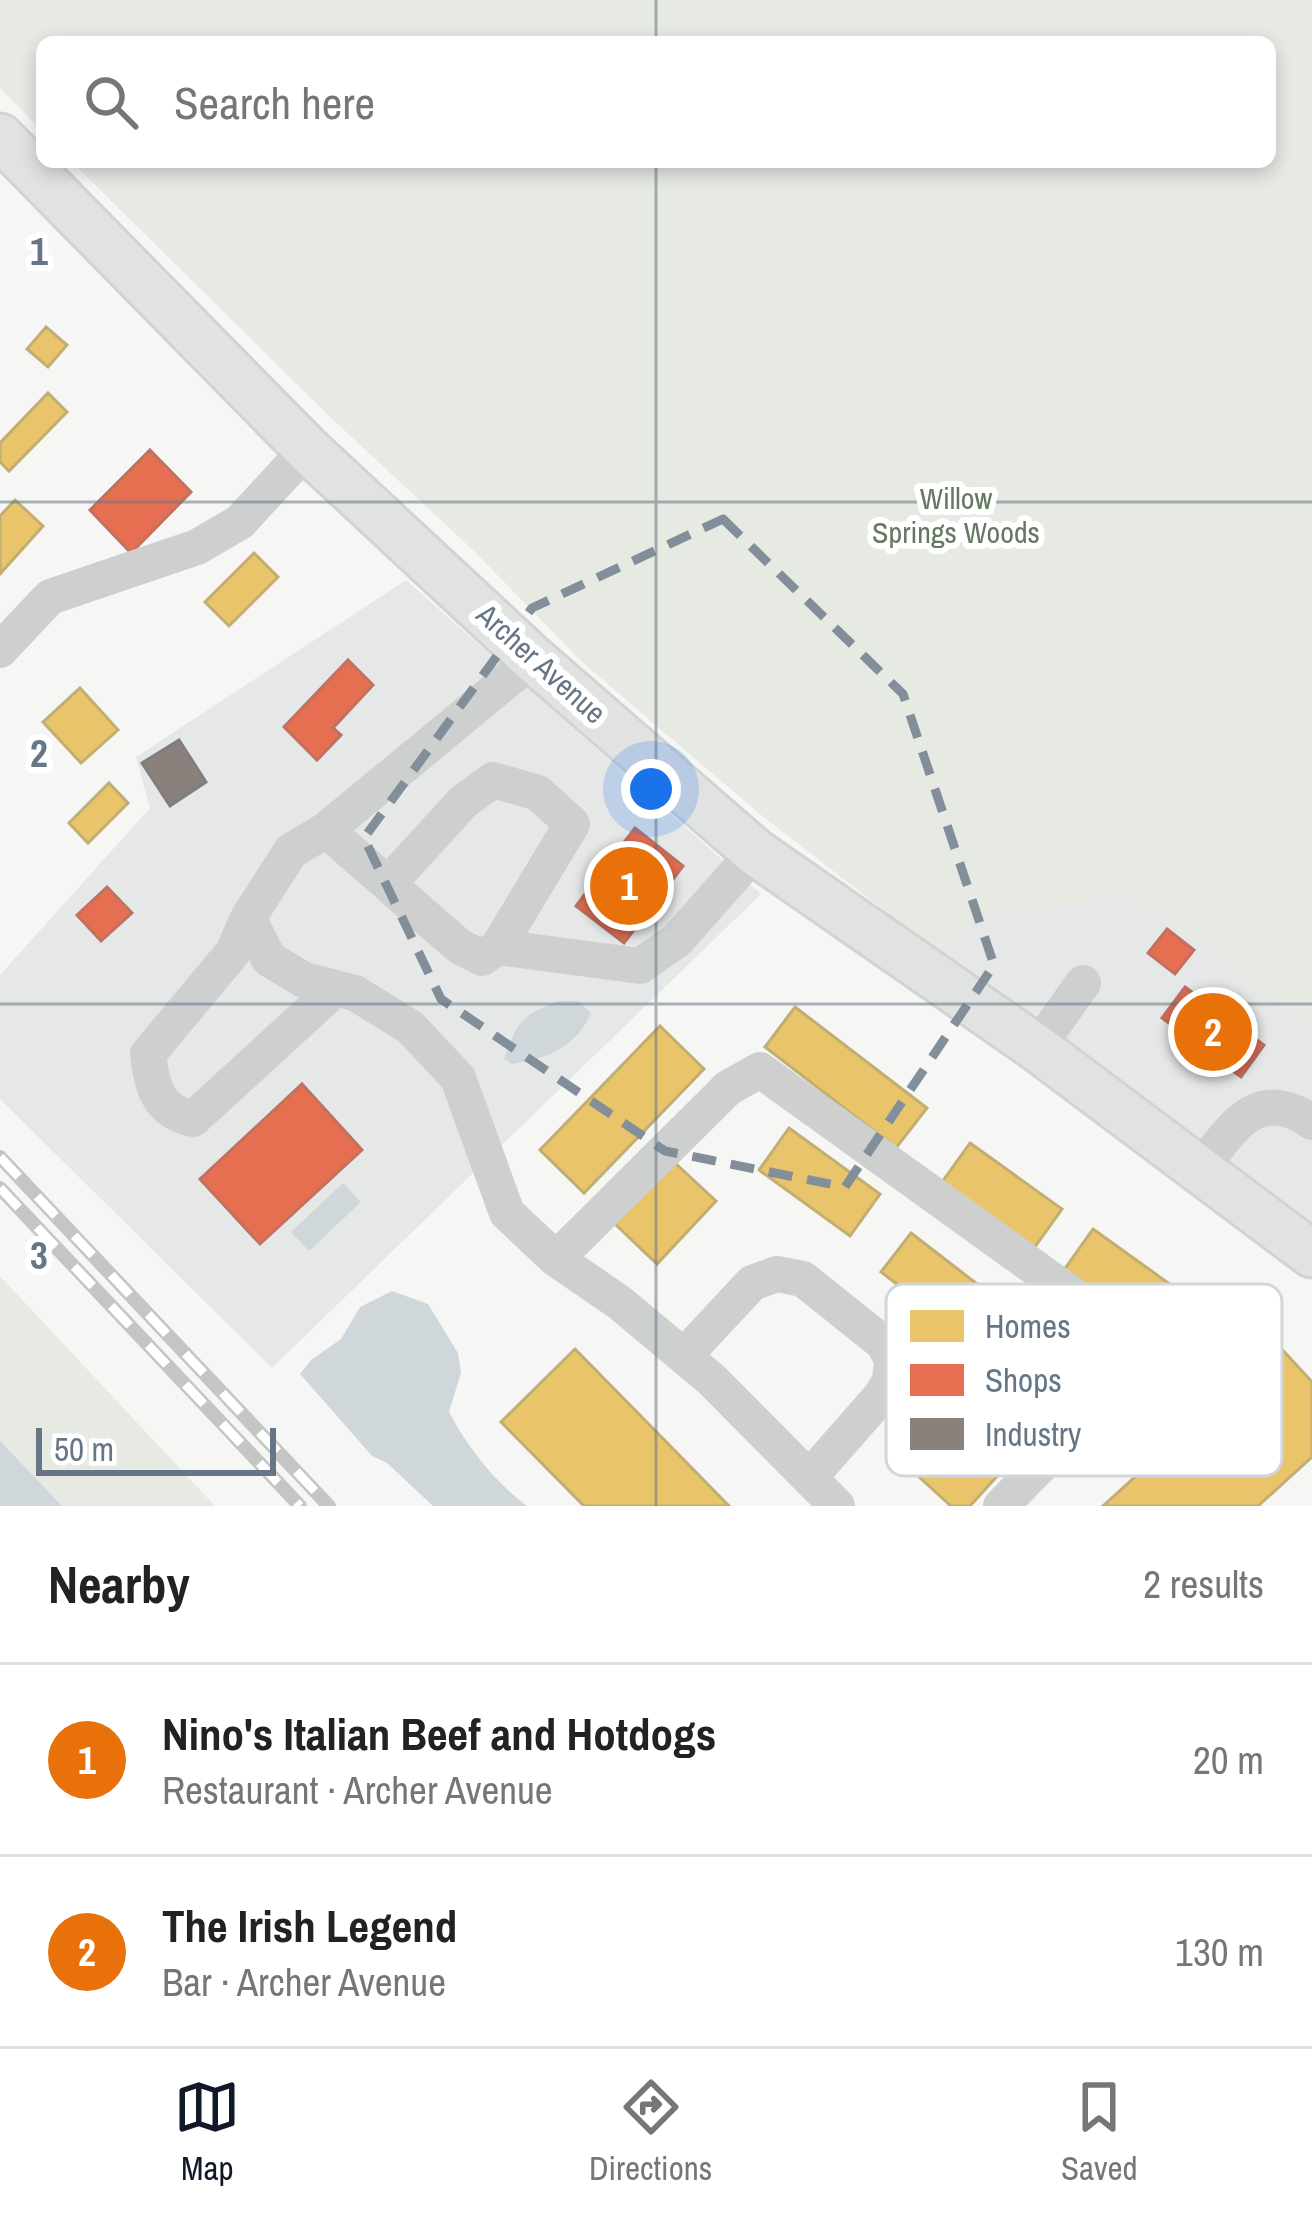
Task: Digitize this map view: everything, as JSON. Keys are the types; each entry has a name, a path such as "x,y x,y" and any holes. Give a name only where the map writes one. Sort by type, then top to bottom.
{"main road":[{"name":"Archer Avenue","path":"0,137 307,449 533,658 755,852 1037,1048 1312,1254"}],"lane":[{"path":"0,650 50,597 197,548 240,522 307,449"},
{"path":"336,988 193,1119 176,1115 153,1092 148,1054 233,952 248,918 290,851 326,830 533,658"},
{"path":"326,830 459,946 482,958 498,946 572,824 538,794 493,780 463,802 388,884"},
{"path":"498,946 640,966 676,940 755,852"},
{"path":"248,918 269,959 304,980 355,993 410,1027 458,1078 507,1213 556,1259 684,1356 837,1506"},
{"path":"1037,1048 1083,983"},
{"path":"556,1259 728,1088 760,1070 1057,1284"},
{"path":"1199,1171 1240,1118 1272,1105 1299,1112 1312,1122"},
{"path":"684,1356 752,1283 777,1274 803,1279 886,1348"},
{"path":"808,1478 886,1388"},
{"path":"1001,1506 1030,1476"}],"highlighted area":[{"path":"723,519 903,694 994,965 845,1187 665,1151 441,999 364,838 532,608"}],"shaded area":[{"path":"406,580 761,894 272,1368 0,1099 0,975 150,808 136,757"},
{"path":"1130,897 1236,968 1312,1030 1312,1240 935,950 987,913"},
{"path":"559,1001 578,1001 591,1013 577,1035 559,1050 537,1059 512,1064 504,1059 522,1021"},
{"path":"343,1183 361,1202 309,1251 291,1232"},
{"path":"392,1291 428,1304 458,1353 461,1373 449,1412 483,1463 527,1506 433,1506 387,1463 372,1456 300,1374 341,1339 360,1307"},
{"path":"0,1441 62,1506 0,1506"}],"green space":[{"name":"Willow Springs Woods","path":"0,0 1312,0 1312,1030 1236,968 1130,897 987,913 935,950 761,815 583,663 473,550 329,416 78,168 1276,168 1276,36 36,36 36,125 0,88"},
{"path":"0,1276 215,1506 0,1506"}],"building: Homes":[{"path":"46,327 67,345 48,367 27,349"},
{"path":"48,393 67,412 9,471 0,462 0,443"},
{"path":"15,500 43,526 0,574 0,516"},
{"path":"254,553 278,577 229,626 205,602"},
{"path":"80,688 118,730 81,763 43,722"},
{"path":"109,783 128,803 88,843 69,823"},
{"path":"795,1007 927,1108 896,1148 765,1047"},
{"path":"660,1026 704,1069 584,1193 540,1150"},
{"path":"789,1128 880,1194 850,1236 759,1170"},
{"path":"970,1143 1062,1209 1032,1251 940,1185"},
{"path":"673,1161 716,1201 657,1264 615,1224"},
{"path":"1093,1229 1170,1284 1083,1284 1064,1270"},
{"path":"911,1233 977,1284 897,1284 881,1272"},
{"path":"575,1349 729,1506 584,1506 501,1422"},
{"path":"1282,1349 1312,1382 1312,1457 1258,1506 1103,1506 1136,1476 1282,1476"},
{"path":"918,1476 997,1476 970,1506 951,1506"}],"building: Shops":[{"path":"150,450 191,492 131,553 90,510"},
{"path":"348,660 373,685 333,728 341,735 317,760 284,727"},
{"path":"635,828 683,866 624,943 576,906"},
{"path":"107,887 132,913 101,941 77,915"},
{"path":"1167,929 1194,950 1175,974 1148,953"},
{"path":"1185,987 1264,1045 1241,1077 1162,1018"},
{"path":"302,1084 362,1150 260,1244 200,1179"}],"building: Industry":[{"path":"179,740 206,782 170,806 142,763"}],"railway":[{"path":"0,1157 329,1506"},
{"path":"0,1188 300,1506"}],"place":[{"name":"Nino's Italian Beef and Hotdogs","path":"629,886"},
{"name":"The Irish Legend","path":"1213,1032"}]}
